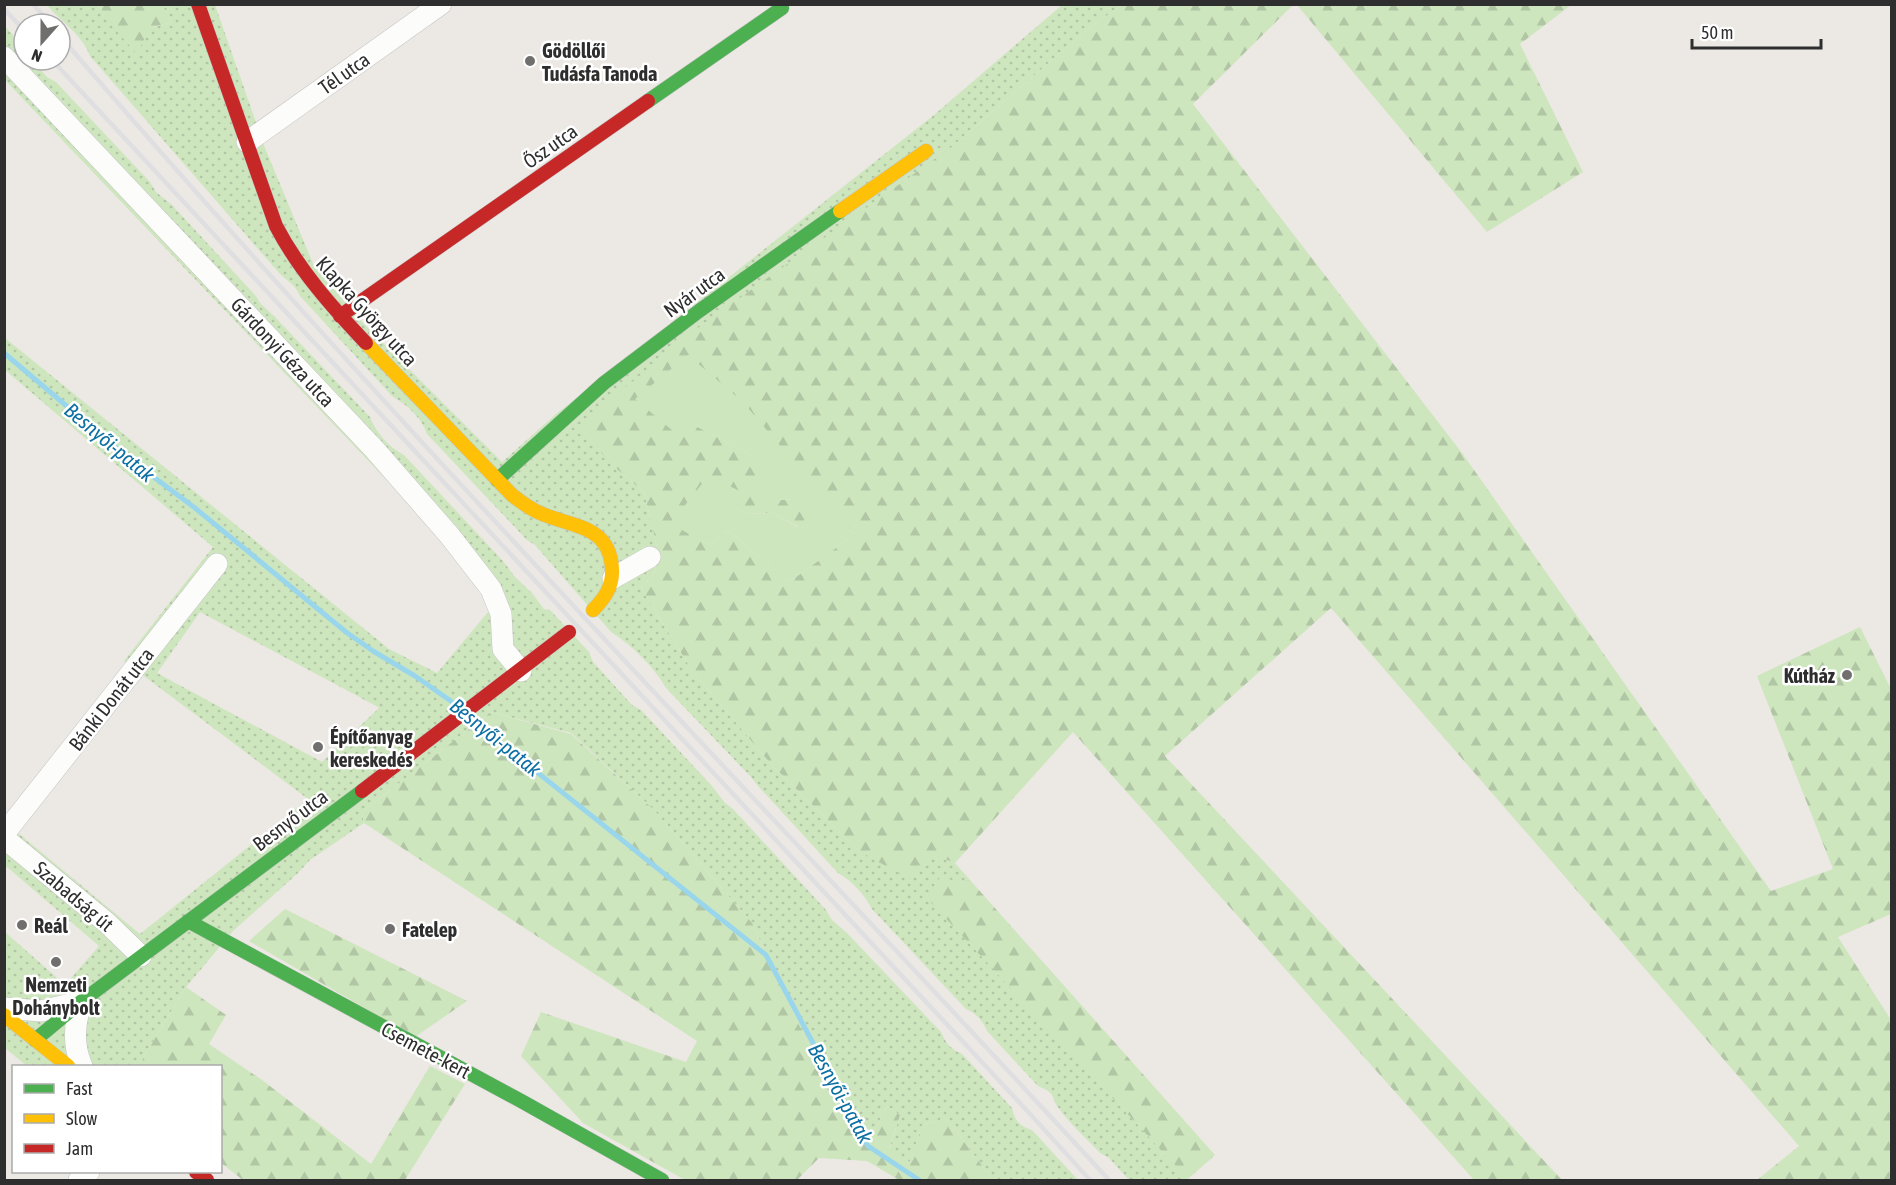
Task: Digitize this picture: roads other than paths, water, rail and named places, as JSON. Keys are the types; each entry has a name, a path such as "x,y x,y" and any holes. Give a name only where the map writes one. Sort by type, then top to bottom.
{"street":[{"name":"Klapka György utca","path":"198,4 262,190 277,226 315,286 340,316 497,480 523,503 539,513 588,529 600,538 610,555 613,578"},
{"name":"Tél utca","path":"247,142 441,4"},
{"name":"Ősz utca","path":"340,316 782,8"},
{"name":"Gárdonyi Géza utca","path":"4,57 375,450 450,536 491,589 501,614 504,649 521,671"},
{"name":"Nyár utca","path":"497,480 604,383 699,311 926,151"},
{"path":"593,610 606,596 613,578 650,557"},
{"name":"Bánki Donát utca","path":"4,836 217,564"},
{"name":"Besnyő utca","path":"35,1040 82,1001 521,671 569,632"},
{"name":"Szabadság út","path":"4,836 106,922 141,956"},
{"name":"Csemete-kert","path":"188,921 662,1180"},
{"path":"4,1008 47,1010 82,1001 75,1028 75,1041 82,1065"},
{"path":"4,1015 67,1065"}],"waterway":[{"name":"Besnyői-patak","path":"4,353 127,457 195,508 346,632 458,706"},
{"name":"Besnyői-patak","path":"472,718 766,955 868,1146 919,1180"}],"railway":[{"path":"33,4 40,12"},
{"path":"4,9 12,17"},
{"path":"72,50 187,182 448,470 1109,1180"},
{"path":"63,72 1090,1180"}],"place":[{"name":"Gödöllői Tudásfa Tanoda","path":"530,61"},
{"name":"Kútház","path":"1847,675"},
{"name":"Építőanyag kereskedés","path":"318,747"},
{"name":"Reál","path":"22,925"},
{"name":"Fatelep","path":"390,929"},
{"name":"Nemzeti Dohánybolt","path":"56,962"}]}
